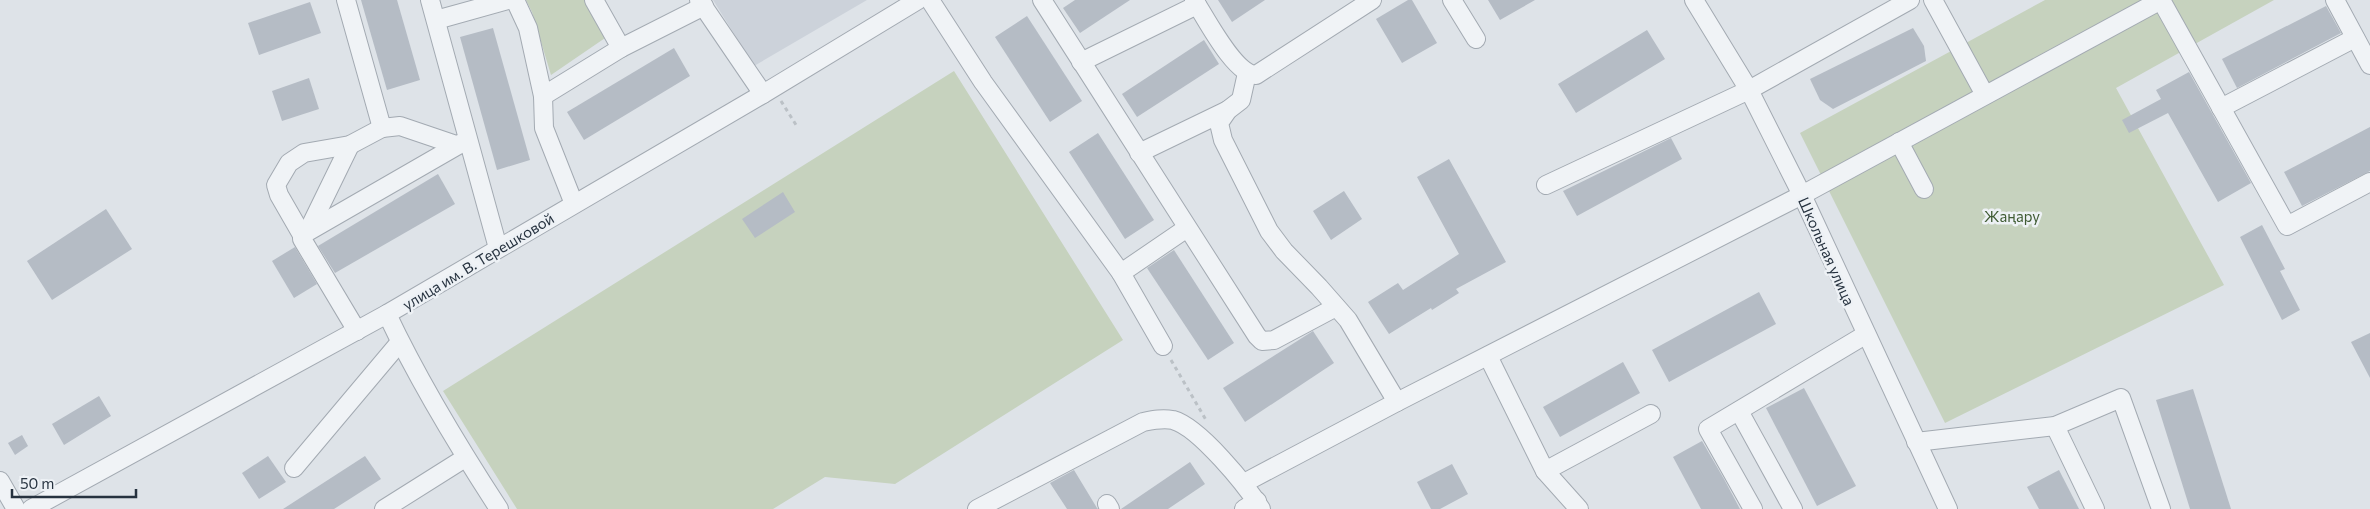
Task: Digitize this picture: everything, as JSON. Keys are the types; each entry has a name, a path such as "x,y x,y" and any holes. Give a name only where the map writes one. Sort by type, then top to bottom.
{"street":[{"path":"346,0 382,128"},
{"path":"430,0 462,143 498,248"},
{"path":"436,20 508,0"},
{"path":"514,0 528,28 543,96 544,128 574,204"},
{"path":"594,0 621,48"},
{"name":"улица им. В. Терешковой","path":"31,509 55,503 358,331 768,91 918,0"},
{"path":"930,0 982,82 1121,273 1163,346"},
{"path":"1042,0 1256,336 1262,341 1274,340 1336,306"},
{"path":"1452,0 1476,39"},
{"name":"Школьная улица","path":"1694,0 1749,90 1802,195 1865,335 1948,509"},
{"path":"1546,185 1749,90 1910,0"},
{"path":"1933,0 1985,95"},
{"path":"1244,483 1396,402 1802,195 2161,0 2287,226 2370,182"},
{"path":"2335,0 2370,65"},
{"path":"1081,62 1196,2 1235,63 1247,73 1256,75 1364,2"},
{"path":"543,96 621,48 702,3 768,91"},
{"path":"2221,108 2355,38"},
{"path":"1247,73 1243,95 1228,110 1219,123 1223,140 1269,231 1284,252 1348,320 1396,402"},
{"path":"1139,153 1228,110"},
{"path":"305,232 279,196 276,185 289,163 304,153 350,145 382,128 400,126 462,143"},
{"path":"1899,142 1924,189"},
{"path":"305,232 462,143"},
{"path":"350,145 302,239 358,331"},
{"path":"1121,273 1187,228"},
{"path":"387,314 400,342 465,458 498,509"},
{"path":"1753,509 1708,430 1865,335"},
{"path":"294,468 400,342"},
{"path":"1488,356 1545,471 1579,509"},
{"path":"1916,442 2055,426 2122,398 2161,509"},
{"path":"1739,411 1793,509"},
{"path":"1545,471 1651,414"},
{"path":"977,509 1143,422 1162,418 1175,420 1192,430 1244,483 1254,506"},
{"path":"2055,426 2095,509"},
{"path":"384,509 465,458"},
{"path":"0,481 16,509"}],"path":[{"path":"768,91 798,128"},
{"path":"1163,346 1209,425"}],"shaded area":[{"path":"713,0 867,0 754,66"}],"green space":[{"path":"526,0 588,0 608,36 551,75 532,12"},
{"name":"Жаңару","path":"2045,0 2274,0 2116,88 2224,285 1945,423 1800,133"},
{"path":"954,71 1123,340 895,484 825,477 773,509 517,509 443,391"}],"building":[{"path":"361,0 397,0 420,80 387,90"},
{"path":"1075,0 1130,0 1080,33 1063,8"},
{"path":"1218,0 1265,0 1232,22"},
{"path":"1408,0 1412,0 1437,43 1402,63 1376,19"},
{"path":"1488,0 1535,0 1500,20"},
{"path":"310,2 321,33 259,55 248,23"},
{"path":"2326,6 2341,33 2237,88 2222,59"},
{"path":"1027,16 1082,101 1050,122 995,37"},
{"path":"493,28 530,160 497,170 460,37"},
{"path":"1913,28 1924,46 1926,61 1833,109 1820,100 1810,79"},
{"path":"1647,30 1665,59 1576,113 1558,84"},
{"path":"1204,40 1219,64 1137,117 1122,94"},
{"path":"674,48 690,76 584,140 567,112"},
{"path":"2189,72 2251,183 2218,202 2168,113 2129,133 2122,120 2161,99 2156,90"},
{"path":"309,78 319,109 282,121 272,91"},
{"path":"2370,127 2370,171 2302,206 2284,172"},
{"path":"1098,133 1154,220 1125,239 1069,152"},
{"path":"1671,138 1682,159 1577,216 1563,191"},
{"path":"1449,159 1506,262 1456,289 1459,293 1389,334 1368,302 1398,283 1403,290 1459,254 1417,177"},
{"path":"438,174 455,204 335,273 318,246"},
{"path":"1344,191 1362,219 1331,240 1313,211"},
{"path":"783,192 795,212 755,238 742,219"},
{"path":"106,209 132,249 52,300 27,261"},
{"path":"2262,225 2285,269 2280,271 2300,310 2282,320 2240,237"},
{"path":"295,247 317,284 294,298 272,261"},
{"path":"1174,250 1234,343 1208,360 1147,268"},
{"path":"1759,292 1776,324 1669,382 1652,350"},
{"path":"1313,331 1334,363 1245,422 1223,388"},
{"path":"2370,333 2370,378 2351,342"},
{"path":"1623,362 1640,393 1560,437 1543,407"},
{"path":"1804,388 1856,486 1817,506 1766,408"},
{"path":"2193,389 2231,509 2190,509 2156,400"},
{"path":"99,396 111,416 64,445 52,424"},
{"path":"22,435 28,446 15,455 8,443"},
{"path":"1702,441 1740,509 1701,509 1673,457"},
{"path":"268,456 286,482 259,499 242,473"},
{"path":"365,456 381,479 334,509 283,509"},
{"path":"1190,462 1205,484 1168,509 1121,509"},
{"path":"1452,464 1468,494 1440,509 1431,509 1417,482"},
{"path":"1074,470 1098,509 1067,509 1050,483"},
{"path":"2059,470 2079,509 2039,509 2027,487"}]}
